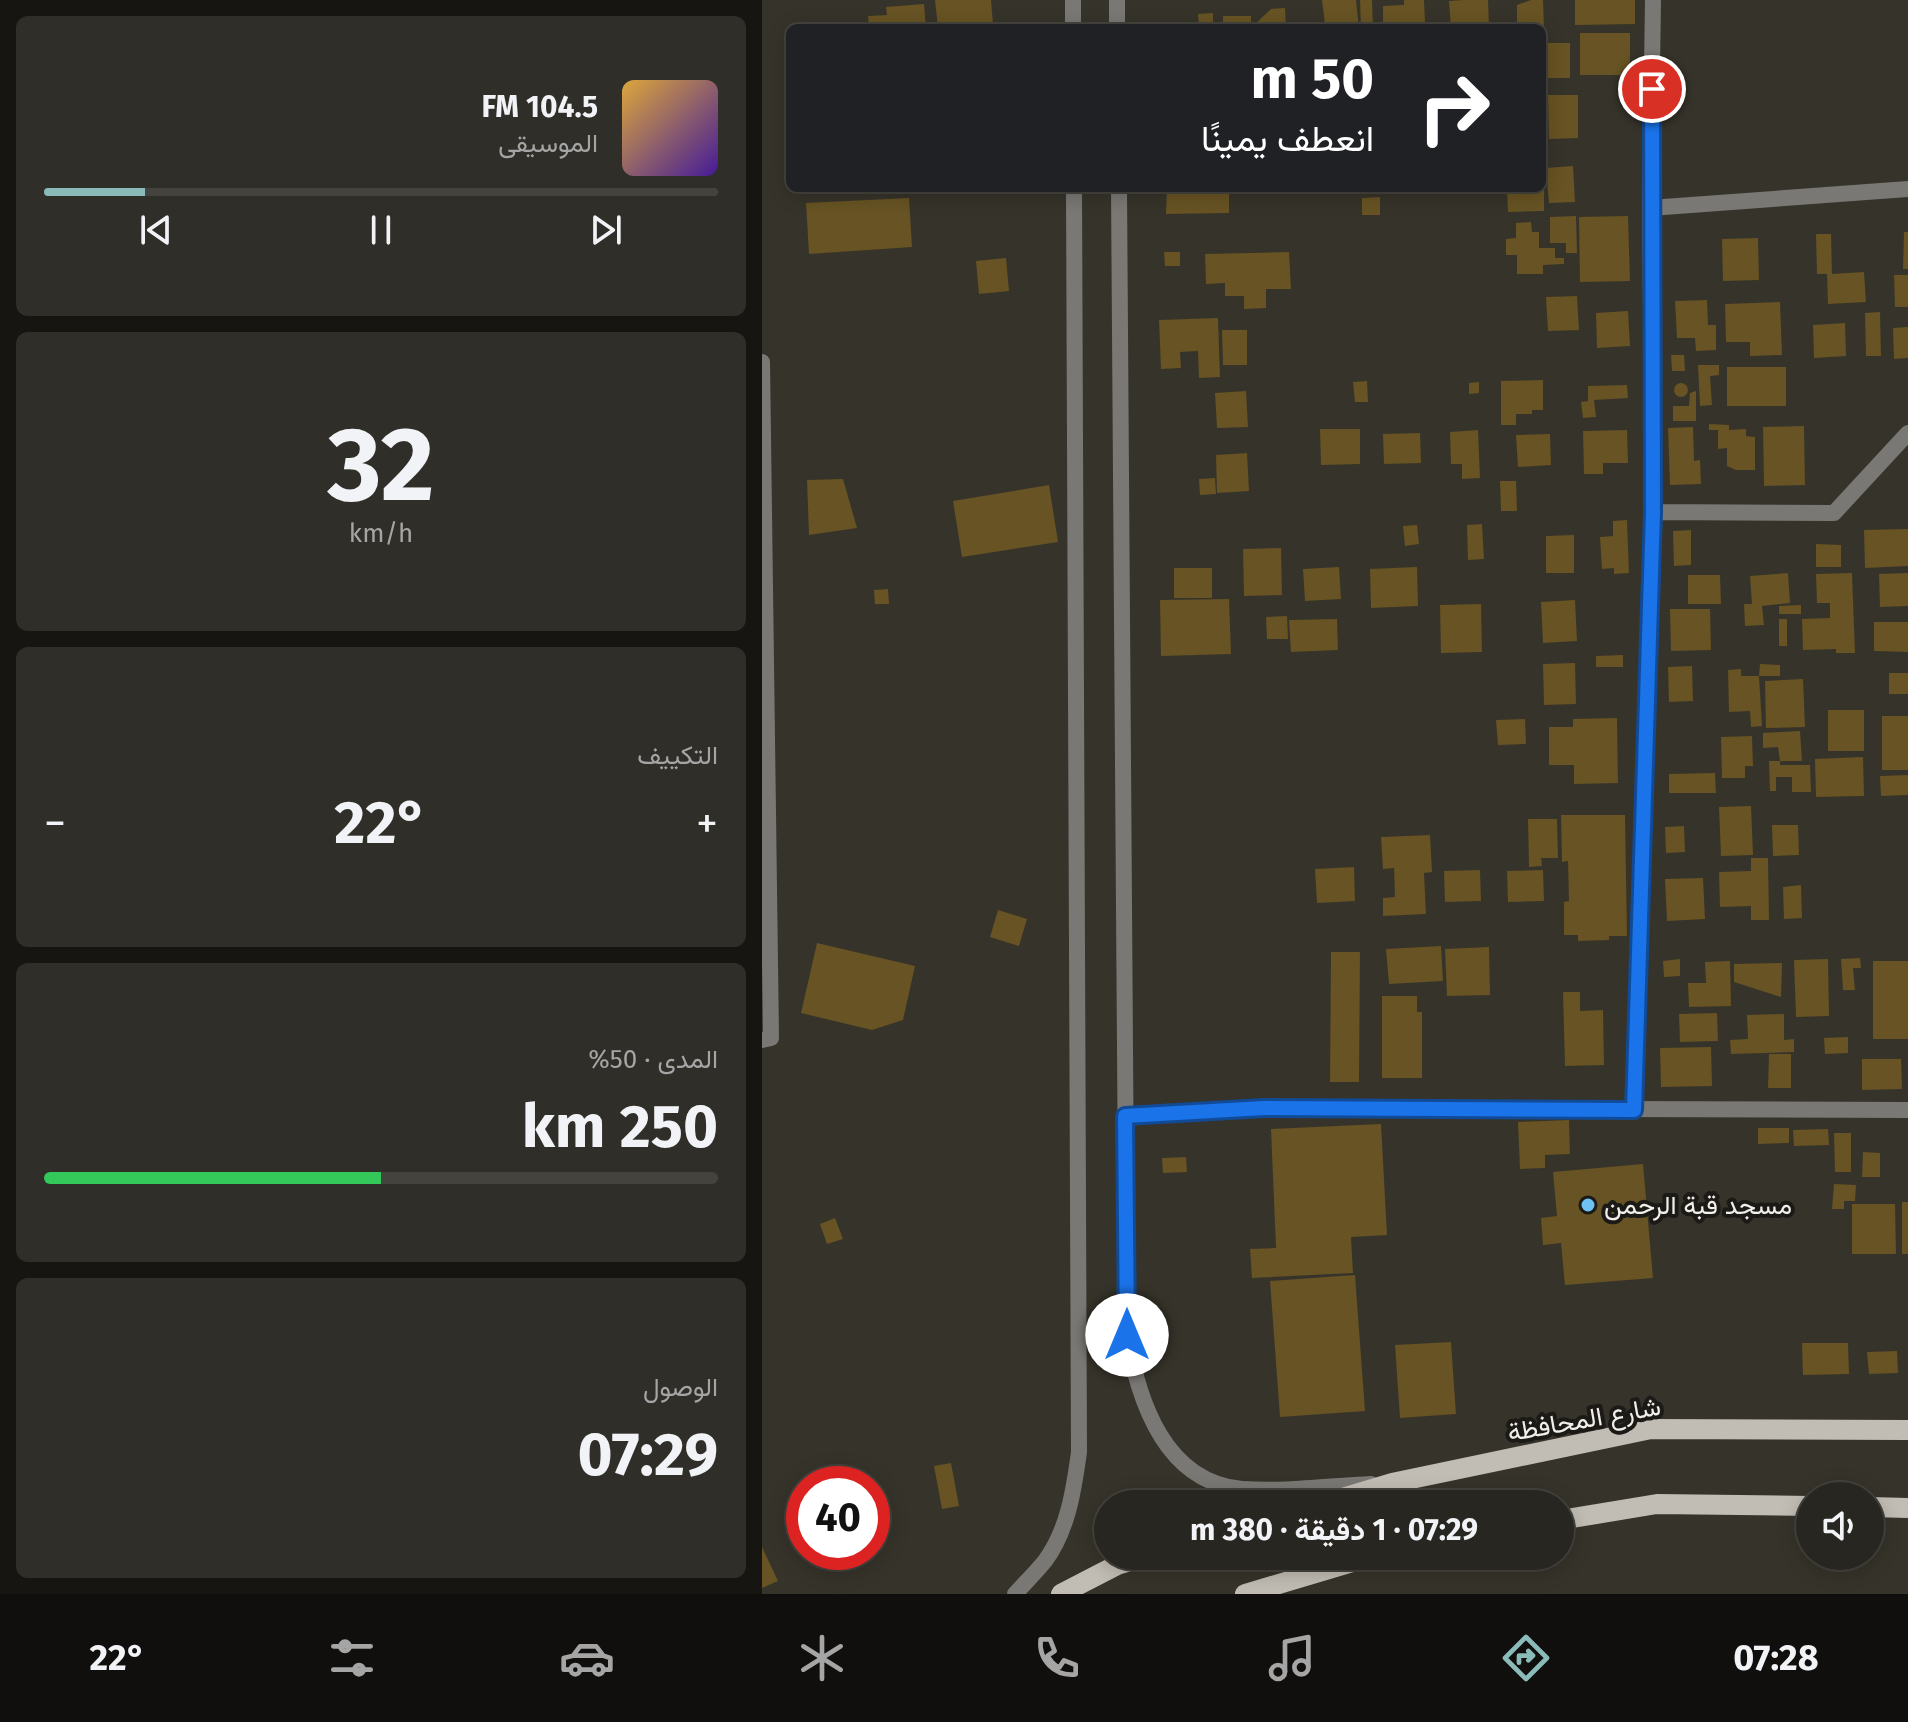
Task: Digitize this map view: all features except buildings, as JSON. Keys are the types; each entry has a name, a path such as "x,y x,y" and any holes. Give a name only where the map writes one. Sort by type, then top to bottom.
{"main road":[{"name":"شارع المحافظة","path":"1369,1490 1651,1429 1908,1430"},
{"path":"1574,1518 1657,1504 1796,1506"},
{"path":"1884,1507 1908,1508"},
{"path":"1061,1594 1107,1570"},
{"path":"1245,1594 1326,1570"}],"street":[{"path":"1073,0 1073,24"},
{"path":"1117,0 1117,24"},
{"path":"1634,1110 1653,512 1650,208 1653,0"},
{"path":"1650,208 1908,189"},
{"path":"1015,1594 1046,1559 1059,1535 1070,1505 1079,1452 1074,192"},
{"path":"1119,192 1127,1335 1132,1369 1154,1428 1180,1462 1211,1482 1239,1489 1392,1483"},
{"path":"762,362 771,1038 762,1040"},
{"path":"1653,512 1834,513 1908,433"},
{"path":"1125,1116 1264,1108 1908,1110"}],"place":[{"name":"مسجد قبة الرحمن","path":"1588,1205"}],"route":[{"path":"1127,1335 1125,1116 1264,1108 1634,1110 1653,512 1652,89"}]}
